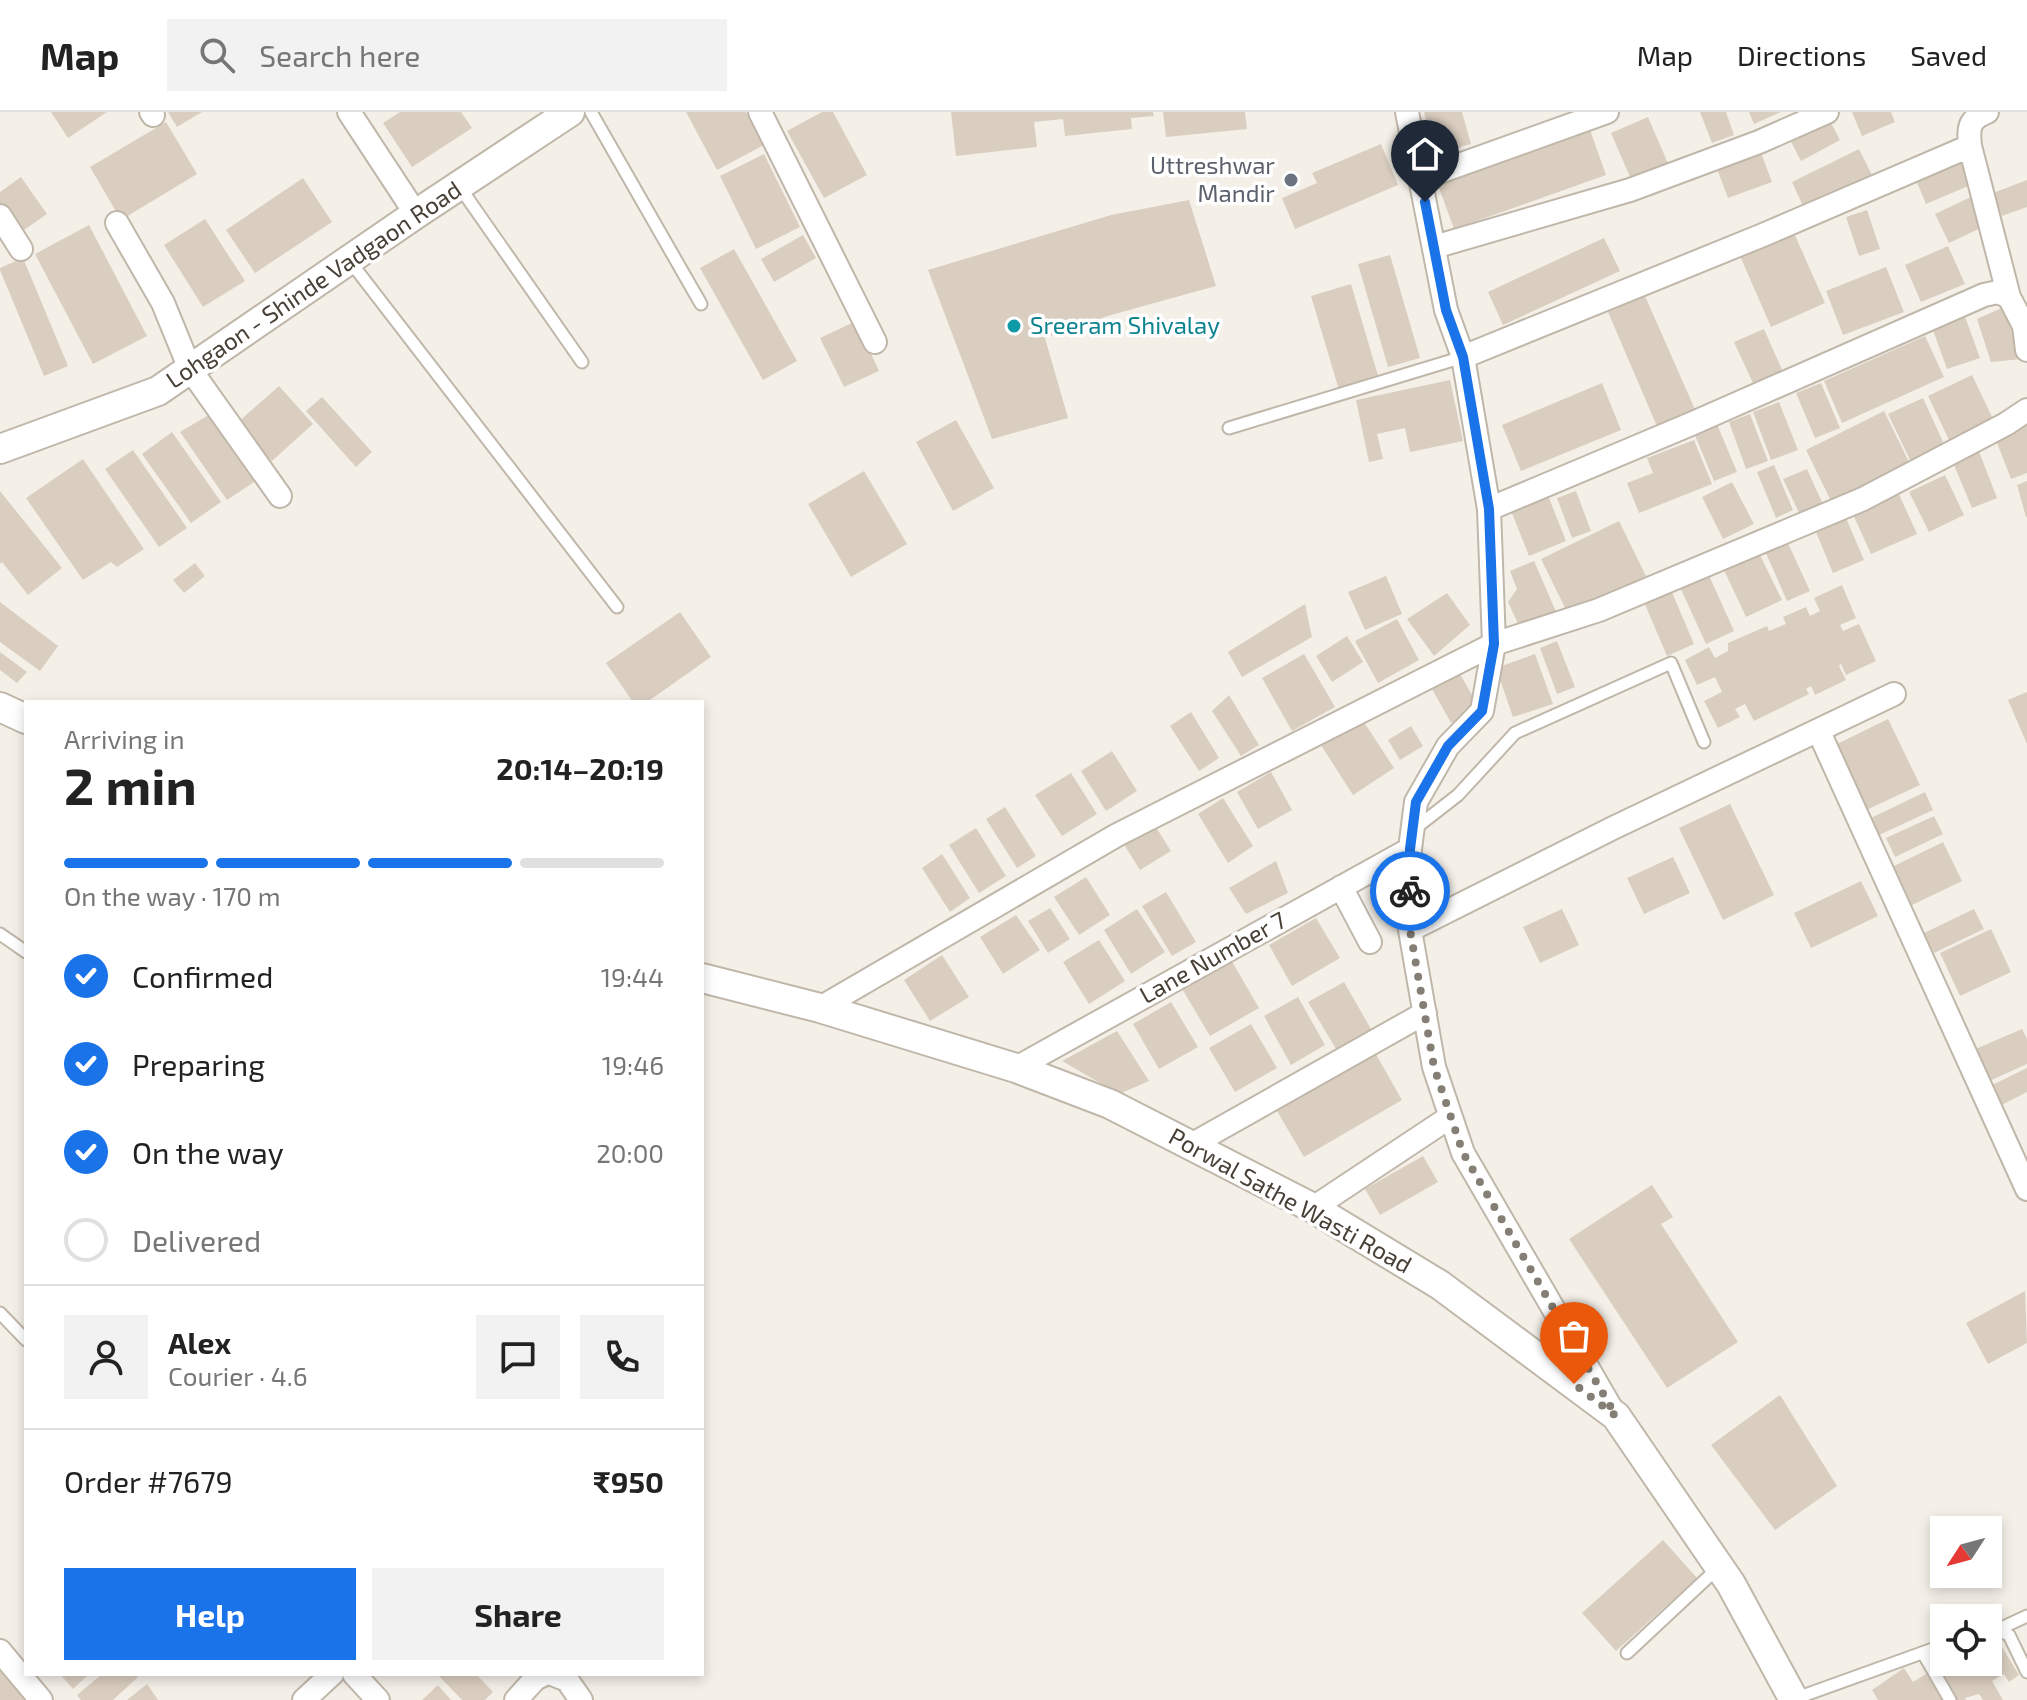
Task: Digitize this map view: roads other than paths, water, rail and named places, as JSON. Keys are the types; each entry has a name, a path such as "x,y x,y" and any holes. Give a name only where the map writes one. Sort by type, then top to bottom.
{"street":[{"path":"349,112 416,214"},
{"path":"760,112 875,342"},
{"path":"1407,112 1446,310 1463,357 1489,509 1494,644 1482,711 1448,746 1416,802 1411,840 1410,930 1434,1067 1463,1153 1616,1416"},
{"path":"1420,179 1607,112"},
{"path":"1434,247 1630,190 1759,142 1827,112"},
{"path":"1987,112 1973,120 1968,129 1970,146 2009,297 2026,326 2027,350"},
{"name":"Lohgaon - Shinde Vadgaon Road","path":"0,449 158,391 564,113"},
{"path":"1463,357 1763,235 1970,146"},
{"path":"0,216 21,249"},
{"path":"117,223 163,303 190,369 280,496"},
{"path":"1489,509 1984,295 1998,292 2009,297"},
{"path":"820,1008 1117,835 1494,644 1599,610 1863,499 2027,410"},
{"path":"1410,930 1613,828 1894,694"},
{"path":"0,707 24,718"},
{"path":"1819,732 2027,1189"},
{"name":"Lane Number 7","path":"1016,1068 1341,887 1411,840"},
{"path":"1341,887 1370,942"},
{"name":"Porwal Sathe Wasti Road","path":"704,979 820,1008 1016,1068 1110,1104 1313,1208 1440,1285 1616,1416 1719,1567 1794,1700"},
{"path":"1191,1145 1425,1013"},
{"path":"1313,1208 1450,1117"},
{"path":"0,1651 41,1700"},
{"path":"304,1700 330,1676"},
{"path":"356,1676 378,1700"},
{"path":"516,1700 541,1676"},
{"path":"557,1676 567,1680 581,1700"}],"lane":[{"path":"591,112 701,304"},
{"path":"458,185 582,362"},
{"path":"349,260 617,607"},
{"path":"1229,428 1463,357"},
{"path":"1411,840 1515,733 1671,663 1704,742"},
{"path":"0,934 24,951"},
{"path":"0,1313 24,1338"},
{"path":"1627,1653 1719,1567"},
{"path":"2002,1627 2027,1616"},
{"path":"2002,1633 2009,1635 2027,1672"},
{"path":"1794,1700 1930,1650"},
{"path":"1923,1653 1950,1700"}],"place":[{"name":"Uttreshwar Mandir","path":"1291,180"},
{"name":"Sreeram Shivalay","path":"1014,326"}]}
